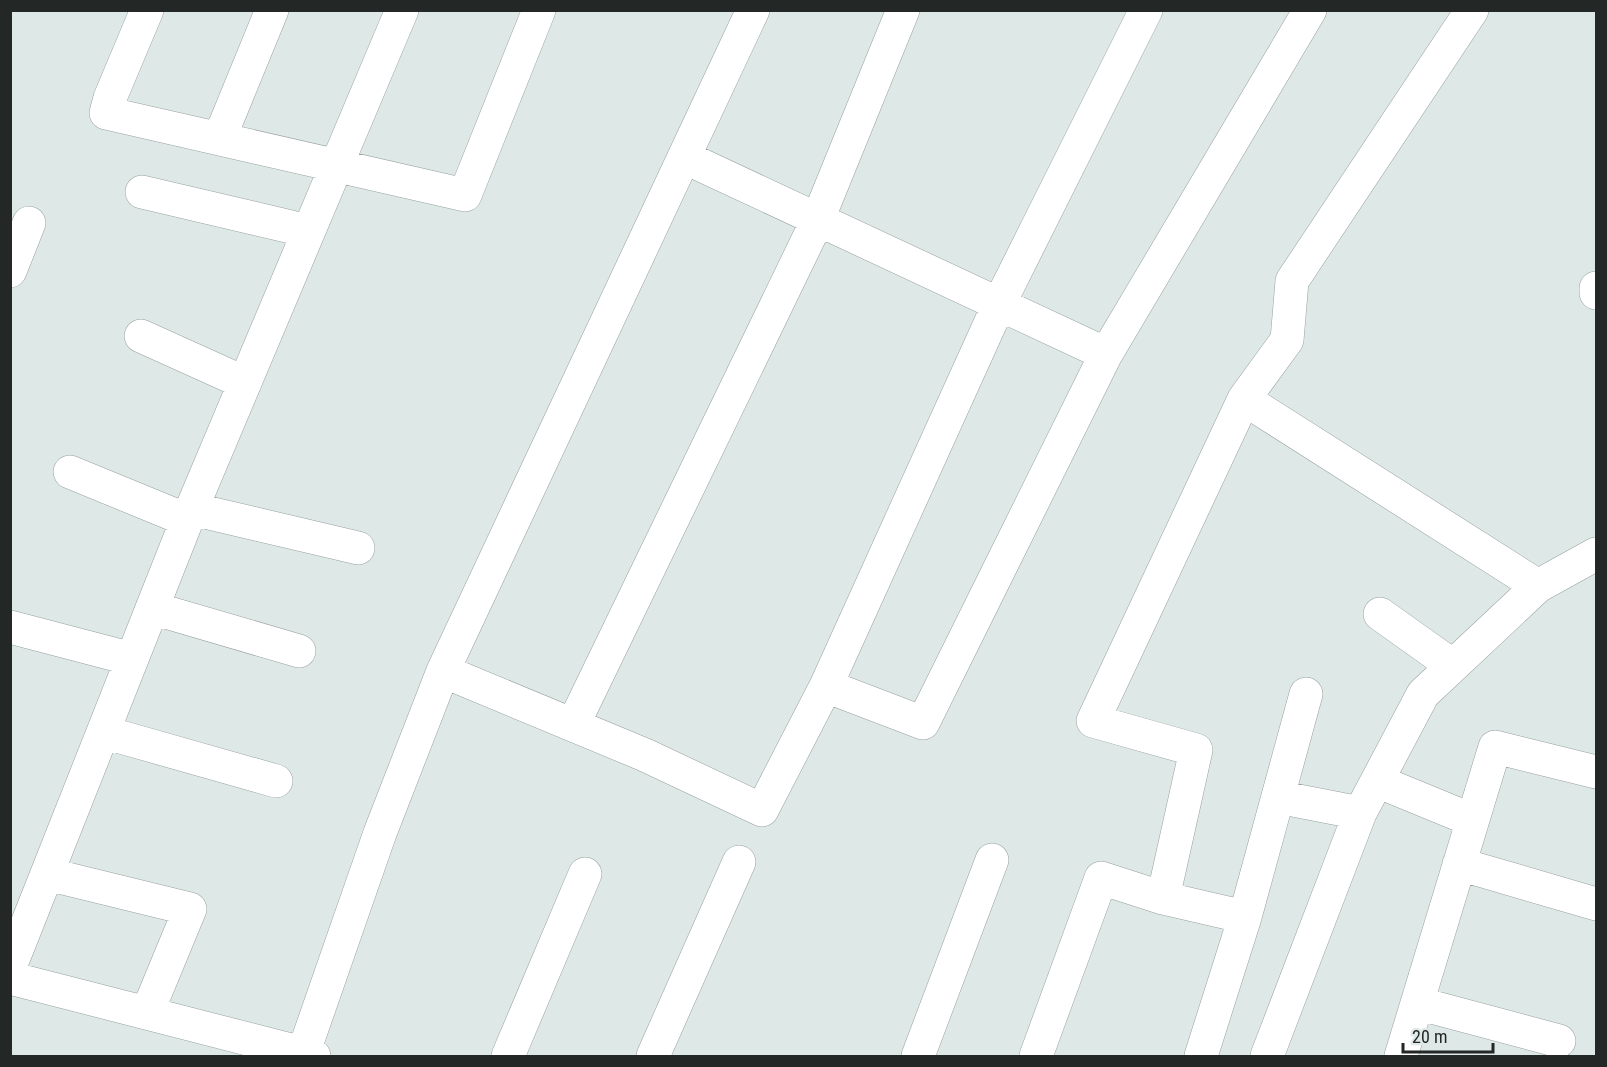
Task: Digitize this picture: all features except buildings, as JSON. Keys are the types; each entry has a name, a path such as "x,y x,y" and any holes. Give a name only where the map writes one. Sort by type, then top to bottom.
{"street":[{"path":"147,10 110,98 106,113 220,137 334,166 465,195 539,10"},
{"path":"220,137 272,10"},
{"path":"10,967 190,515 334,166 402,10"},
{"path":"10,978 147,1012 218,1045 308,1055 381,833 444,671 753,10"},
{"path":"573,725 818,219 903,10"},
{"path":"444,671 573,725 762,810 826,686 999,304 1146,10"},
{"path":"826,686 923,723 1106,354 1310,10"},
{"path":"1162,898 1196,750 1093,722 1244,399 1287,340 1292,281 1472,10"},
{"path":"684,157 1106,354"},
{"path":"142,192 308,231"},
{"path":"10,272 29,224"},
{"path":"141,336 245,383"},
{"path":"1244,399 1538,586"},
{"path":"70,472 190,515 358,548"},
{"path":"1267,1056 1360,813 1423,694 1538,586 1596,554"},
{"path":"152,608 299,651"},
{"path":"1380,614 1453,666"},
{"path":"10,627 132,659"},
{"path":"1200,1056 1245,916 1306,694"},
{"path":"103,732 276,781"},
{"path":"1401,1056 1495,747 1596,772"},
{"path":"1377,781 1472,820"},
{"path":"1278,797 1360,813"},
{"path":"918,1056 992,860"},
{"path":"653,1056 739,862"},
{"path":"1459,864 1596,904"},
{"path":"47,874 190,909 147,1012"},
{"path":"508,1056 585,874"},
{"path":"1036,1056 1101,878 1162,898 1245,916"},
{"path":"1417,1003 1559,1041"}]}
